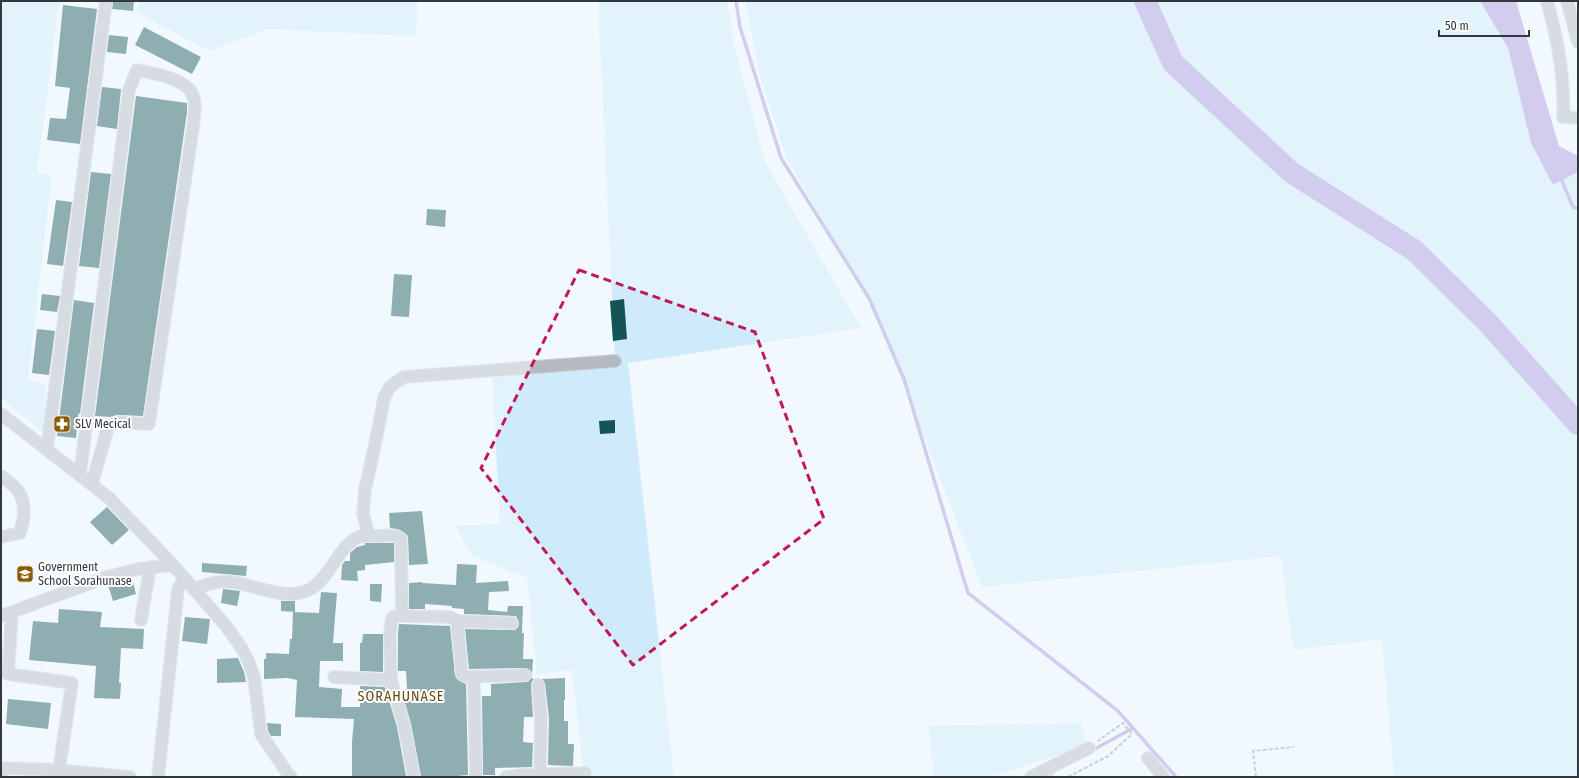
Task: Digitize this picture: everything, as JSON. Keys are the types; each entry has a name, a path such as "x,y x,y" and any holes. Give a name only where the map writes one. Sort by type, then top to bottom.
{"street":[{"path":"47,449 106,1"},
{"path":"1547,1 1561,56 1564,88 1563,117 1578,118"},
{"path":"1567,1 1578,42"},
{"path":"80,474 129,90 137,70 168,77 190,89 194,99 193,127 149,424 117,422 108,427 92,484"},
{"path":"369,536 363,514 365,490 384,398 389,388 396,382 404,377 615,361"},
{"path":"3,419 47,449 109,498 173,565 226,626 241,647 248,660 254,677 261,734 289,776"},
{"path":"1,476 18,491 24,508 20,532 1,537"},
{"path":"193,589 217,582 232,582 271,592 300,592 312,588 326,575 353,540 361,536 392,535 399,536 401,539 402,616"},
{"path":"59,770 72,683 8,674 6,614 107,578 138,569 173,565"},
{"path":"141,620 150,568"},
{"path":"158,777 178,589 184,578"},
{"path":"414,777 404,725 391,680 392,618 395,616 450,617 457,621 512,623"},
{"path":"457,621 462,674 464,676 526,675"},
{"path":"334,677 391,680"},
{"path":"474,685 476,777"},
{"path":"538,685 541,719 540,774"},
{"path":"1031,777 1089,748"},
{"path":"1148,758 1163,777"},
{"path":"1,777 2,768 59,770 130,777"},
{"path":"506,777 540,774 585,773"}],"path":[{"path":"1068,777 1108,756 1132,734 1123,723 1089,748"},
{"path":"1256,777 1253,751 1294,747"}],"highlighted area":[{"path":"579,270 755,332 824,519 633,665 481,468"}],"shaded area":[{"path":"1,1 59,1 37,173 52,176 28,380 46,385 44,433 1,398"},
{"path":"140,1 418,1 416,36 267,29 209,51 136,12"},
{"path":"598,1 727,1 734,44 765,162 861,328 628,363 674,777 584,777 572,670 537,674 527,578 472,556 455,526 500,524 492,371 615,357"},
{"path":"745,1 1480,1 1508,48 1531,143 1553,185 1578,172 1578,777 1394,777 1382,639 1293,650 1281,556 982,587 878,319 786,157 760,76"},
{"path":"1480,1 1516,1 1559,146 1578,156 1578,172 1553,185 1531,143 1508,48"},
{"path":"1081,723 1087,746 990,777 934,777 928,726"}],"building":[{"path":"113,1 134,1 133,11 112,9"},
{"path":"63,5 97,9 80,144 47,140 50,118 66,119 70,88 55,86"},
{"path":"144,27 201,57 192,74 135,45"},
{"path":"109,35 128,37 126,54 107,52"},
{"path":"102,87 121,89 117,129 97,126"},
{"path":"136,96 187,103 187,112 143,416 95,416"},
{"path":"91,172 111,174 99,268 79,266"},
{"path":"56,200 72,202 63,266 47,264"},
{"path":"427,209 446,210 445,227 426,225"},
{"path":"394,274 412,275 409,317 391,316"},
{"path":"42,294 60,296 57,312 40,310"},
{"path":"624,299 627,339 613,341 610,301"},
{"path":"74,300 94,303 76,438 57,436"},
{"path":"37,329 55,331 49,375 32,373"},
{"path":"615,420 615,433 600,434 599,421"},
{"path":"107,507 129,530 112,545 90,522"},
{"path":"422,511 428,564 409,565 408,536 400,530 390,528 389,513"},
{"path":"365,543 394,543 394,562 365,565 365,570 357,571 358,581 341,580 342,565 345,561 350,561 350,553 357,547 365,545"},
{"path":"202,563 247,566 246,576 202,572"},
{"path":"457,564 477,565 476,583 508,581 509,591 489,592 488,610 507,612 508,606 523,606 523,659 533,659 532,675 531,671 525,668 469,669 465,629 515,630 519,623 516,616 464,614 464,609 452,608 452,606 425,604 425,609 409,609 409,583 422,582 456,585"},
{"path":"132,578 136,594 113,601 108,585"},
{"path":"370,584 382,584 381,602 370,601"},
{"path":"223,589 240,591 237,606 221,603"},
{"path":"321,592 337,593 333,643 343,643 343,661 320,661 319,687 342,689 341,707 360,707 360,686 385,687 397,727 406,776 352,777 352,742 354,719 295,717 297,680 288,678 264,679 264,659 266,659 266,653 289,654 290,639 292,639 293,612 319,613"},
{"path":"281,601 295,601 295,612 281,611"},
{"path":"59,609 102,612 100,627 144,629 143,649 121,648 119,683 121,683 120,699 94,698 96,666 29,660 33,621 58,623"},
{"path":"185,617 210,619 207,644 182,641"},
{"path":"399,624 450,626 455,675 458,680 466,684 468,775 457,777 421,777 411,724 401,689 407,689 406,671 398,671"},
{"path":"363,634 383,634 383,672 360,671 360,643 362,643"},
{"path":"238,658 244,672 246,682 217,683 217,659"},
{"path":"532,675 532,679 534,679 531,686 533,717 524,717 523,742 533,743 532,767 495,768 495,775 483,775 482,696 491,696 491,684 526,682 529,681"},
{"path":"565,678 564,721 568,721 568,744 574,744 573,766 548,765 549,718 545,684 542,679"},
{"path":"8,699 51,703 48,729 6,724"},
{"path":"267,723 281,724 281,736 271,736 268,731"}],"waterway":[{"path":"736,1 740,27 781,158 869,298 904,379 968,593 1118,711 1176,777"},
{"path":"1145,1 1173,63 1292,173 1414,250 1489,324 1578,424"},
{"path":"1560,176 1573,207 1578,209"},
{"path":"1091,751 1133,728"},
{"path":"1045,777 1053,773"}],"place":[{"name":"SLV Mecical","path":"62,424"},
{"name":"Government School Sorahunase","path":"25,574"}],"district":[{"name":"SORAHUNASE","path":"401,696"}]}
